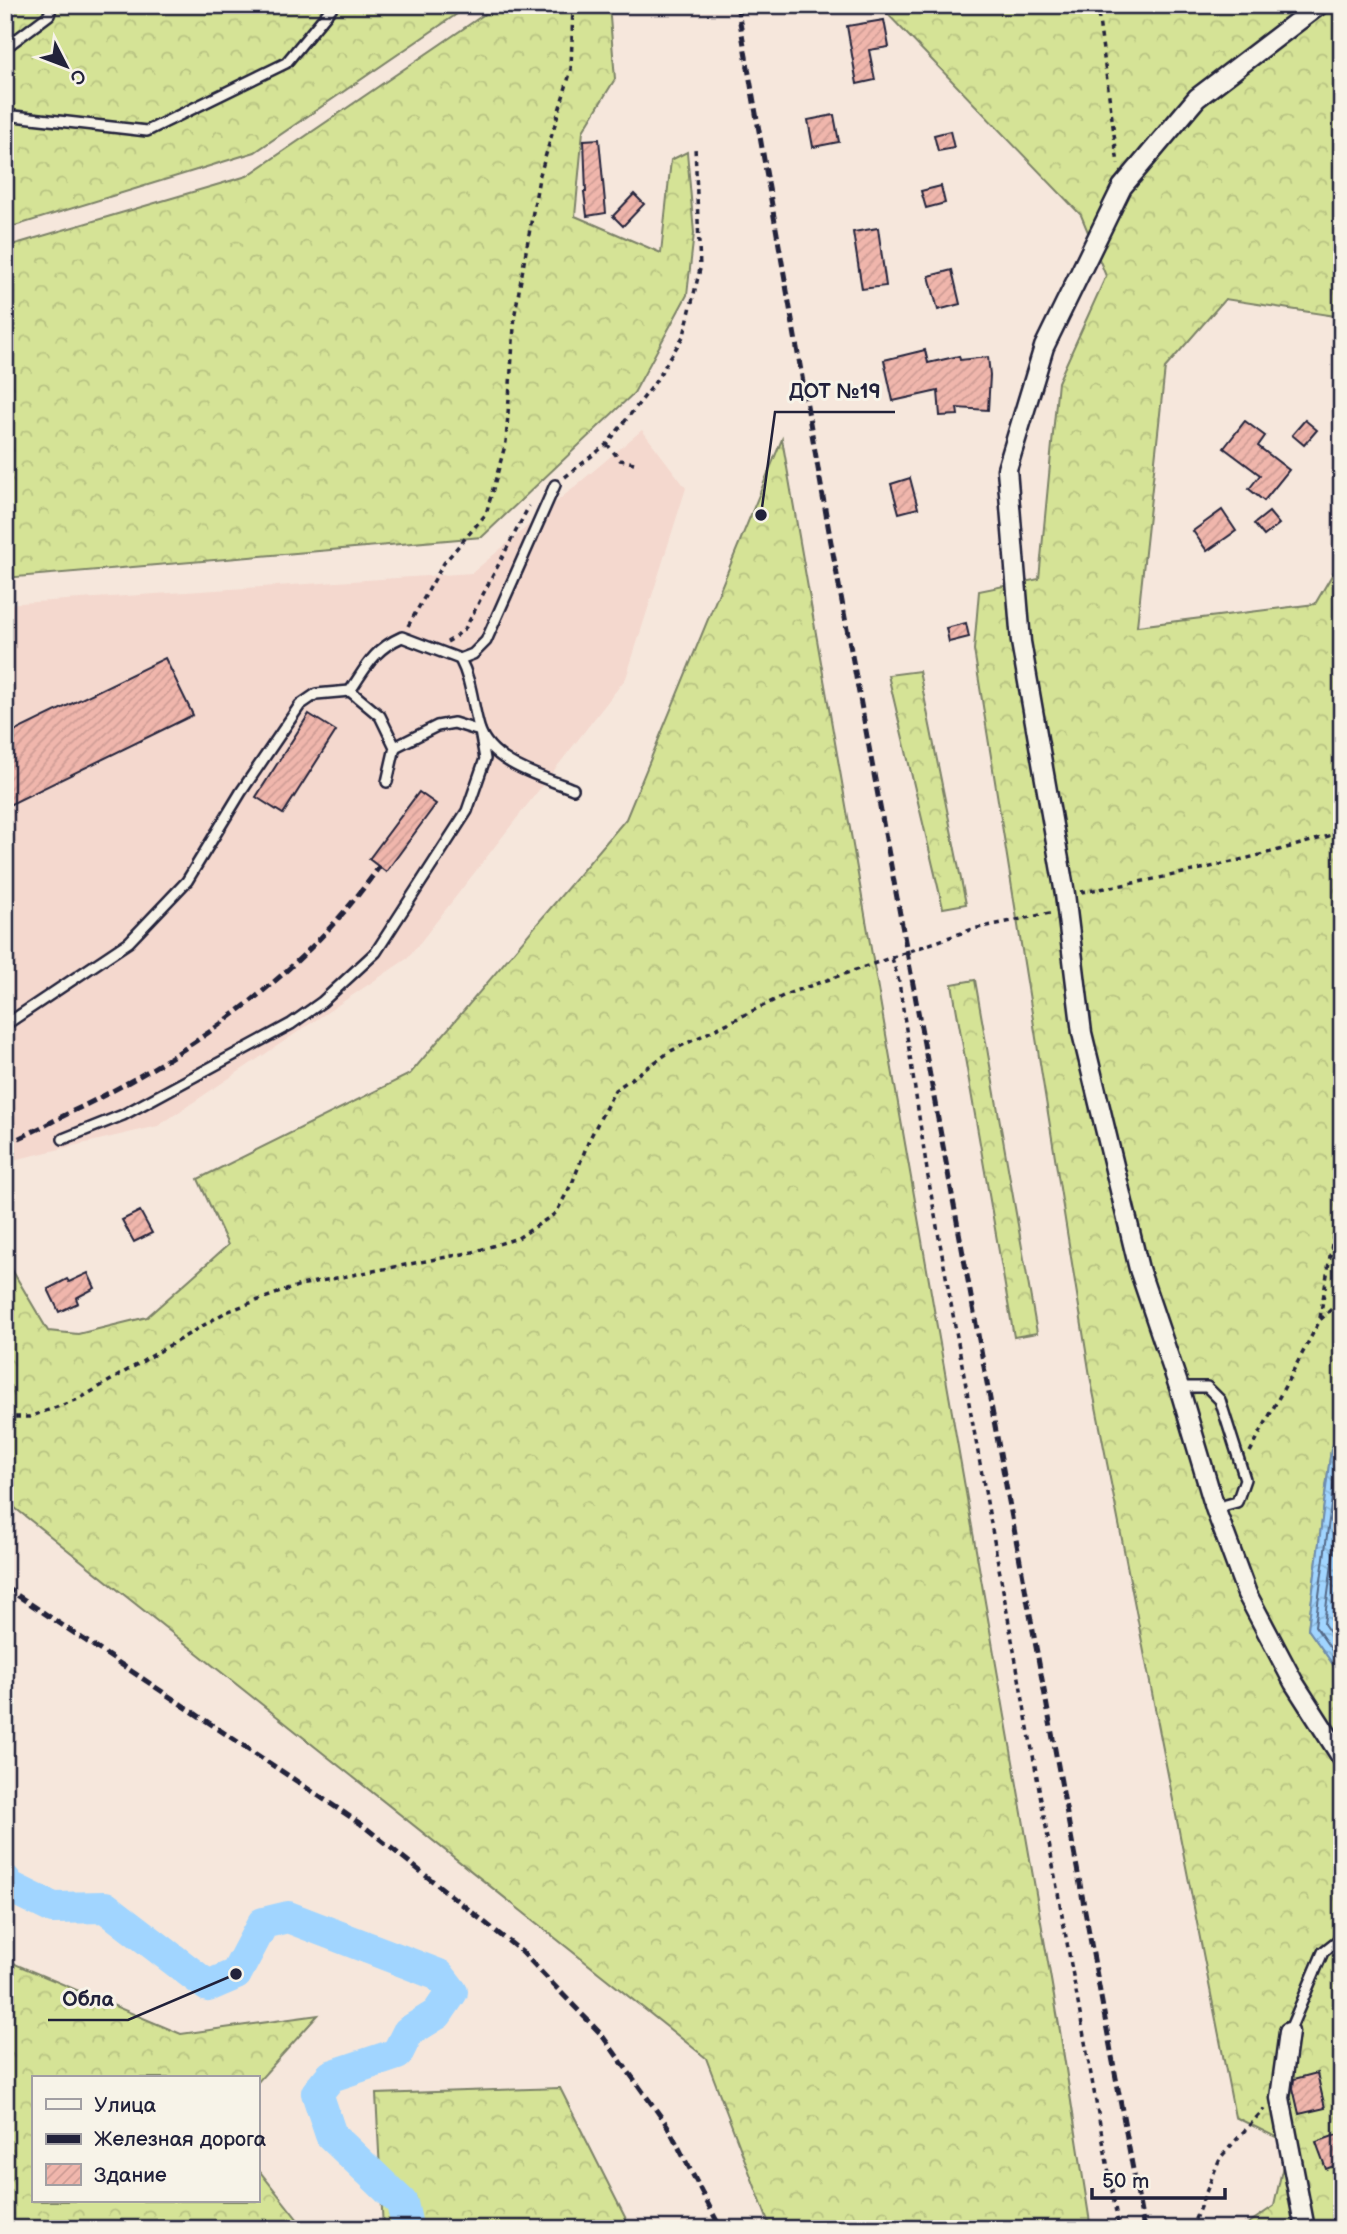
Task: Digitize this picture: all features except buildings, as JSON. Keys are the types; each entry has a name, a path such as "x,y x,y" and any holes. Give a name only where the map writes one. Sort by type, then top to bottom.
{"street":[{"path":"1319,5 1197,98 1122,187 1044,346 1007,469 1021,642 1066,902 1082,1033 1139,1269 1179,1387 1215,1508 1247,1594 1294,1683 1342,1758"},
{"path":"1289,2032 1280,2098 1305,2229"}],"lane":[{"path":"5,48 50,15 52,5"},
{"path":"5,115 147,131 286,63 334,5"},
{"path":"350,691 375,654 384,645 402,637 460,659 474,654 486,641 497,621 555,485"},
{"path":"63,1139 123,1115 291,1024 322,1002 376,953 467,811 485,759 469,677 460,659"},
{"path":"5,1025 129,943 187,881 241,792 300,705 317,694 350,691 380,716 395,747 387,782"},
{"path":"395,747 437,726 454,723 480,731 497,754 518,767 573,789"},
{"path":"1179,1387 1208,1387 1220,1400 1245,1479 1237,1502 1215,1508"},
{"path":"1289,2032 1323,1952 1342,1937"}],"path":[{"path":"402,637 444,563 486,513 506,442 514,313 539,178 571,70 573,5"},
{"path":"1097,5 1122,187"},
{"path":"555,485 607,444 652,387 684,335 700,269 695,146"},
{"path":"607,444 620,460 639,464"},
{"path":"433,649 454,638 466,627 530,505"},
{"path":"5,1417 29,1417 79,1399 226,1312 300,1285 474,1252 518,1238 555,1213 573,1181 589,1140 615,1090 671,1051 787,994 973,929 1066,902 1292,847 1342,832"},
{"path":"892,958 899,982 928,1177 1119,2229"},
{"path":"1242,1469 1320,1320 1342,1182"},
{"path":"1320,1320 1342,1299"},
{"path":"1191,2229 1220,2158 1268,2104 1280,2098"}],"shaded area":[{"path":"642,430 686,488 626,678 408,958 158,1126 5,1162 5,604 472,573"}],"green space":[{"path":"5,5 470,5 255,152 5,229"},
{"path":"498,5 609,5 615,79 583,131 575,216 661,253 671,160 687,152 694,233 687,295 634,393 482,537 5,578 5,247 247,176"},
{"path":"879,5 1342,5 1342,317 1225,299 1165,368 1137,626 1315,604 1342,558 1342,1429 1331,1449 1308,1629 1342,1677 1342,2229 1240,2229 1274,2206 1288,2143 1235,2117 1090,1376 974,650 979,591 1039,579 1058,382 1106,276 1081,215"},
{"path":"782,439 1060,2031 1091,2229 771,2229 706,2058 5,1500 5,1258 48,1331 78,1334 147,1317 228,1245 198,1179 410,1074 626,819"},
{"path":"919,671 966,904 943,908 888,675"},
{"path":"975,980 1037,1333 1014,1337 952,984"},
{"path":"5,1956 17,1965 181,2034 318,2015 259,2081 259,2076 32,2076 32,2202 259,2202 259,2171 305,2229 5,2229"},
{"path":"560,2088 631,2229 383,2229 376,2094"}],"water":[{"path":"1342,1429 1342,1677 1308,1629 1331,1449"}],"waterway":[{"path":"5,1880 10,1887 53,1908 105,1907 208,1986 236,1974 263,1923 288,1917 439,1975 452,1992 437,2014 408,2032 397,2054 331,2076 317,2093 331,2135 402,2203 407,2226 404,2229"}],"railway":[{"path":"737,5 830,537 1144,2229"},
{"path":"5,1144 117,1089 202,1037 242,1008 316,943 379,867"},
{"path":"5,1587 361,1824 522,1952 601,2034 667,2125 721,2229"}],"place":[{"name":"ДОТ №19","path":"761,515"},
{"name":"Обла","path":"236,1974"}]}
